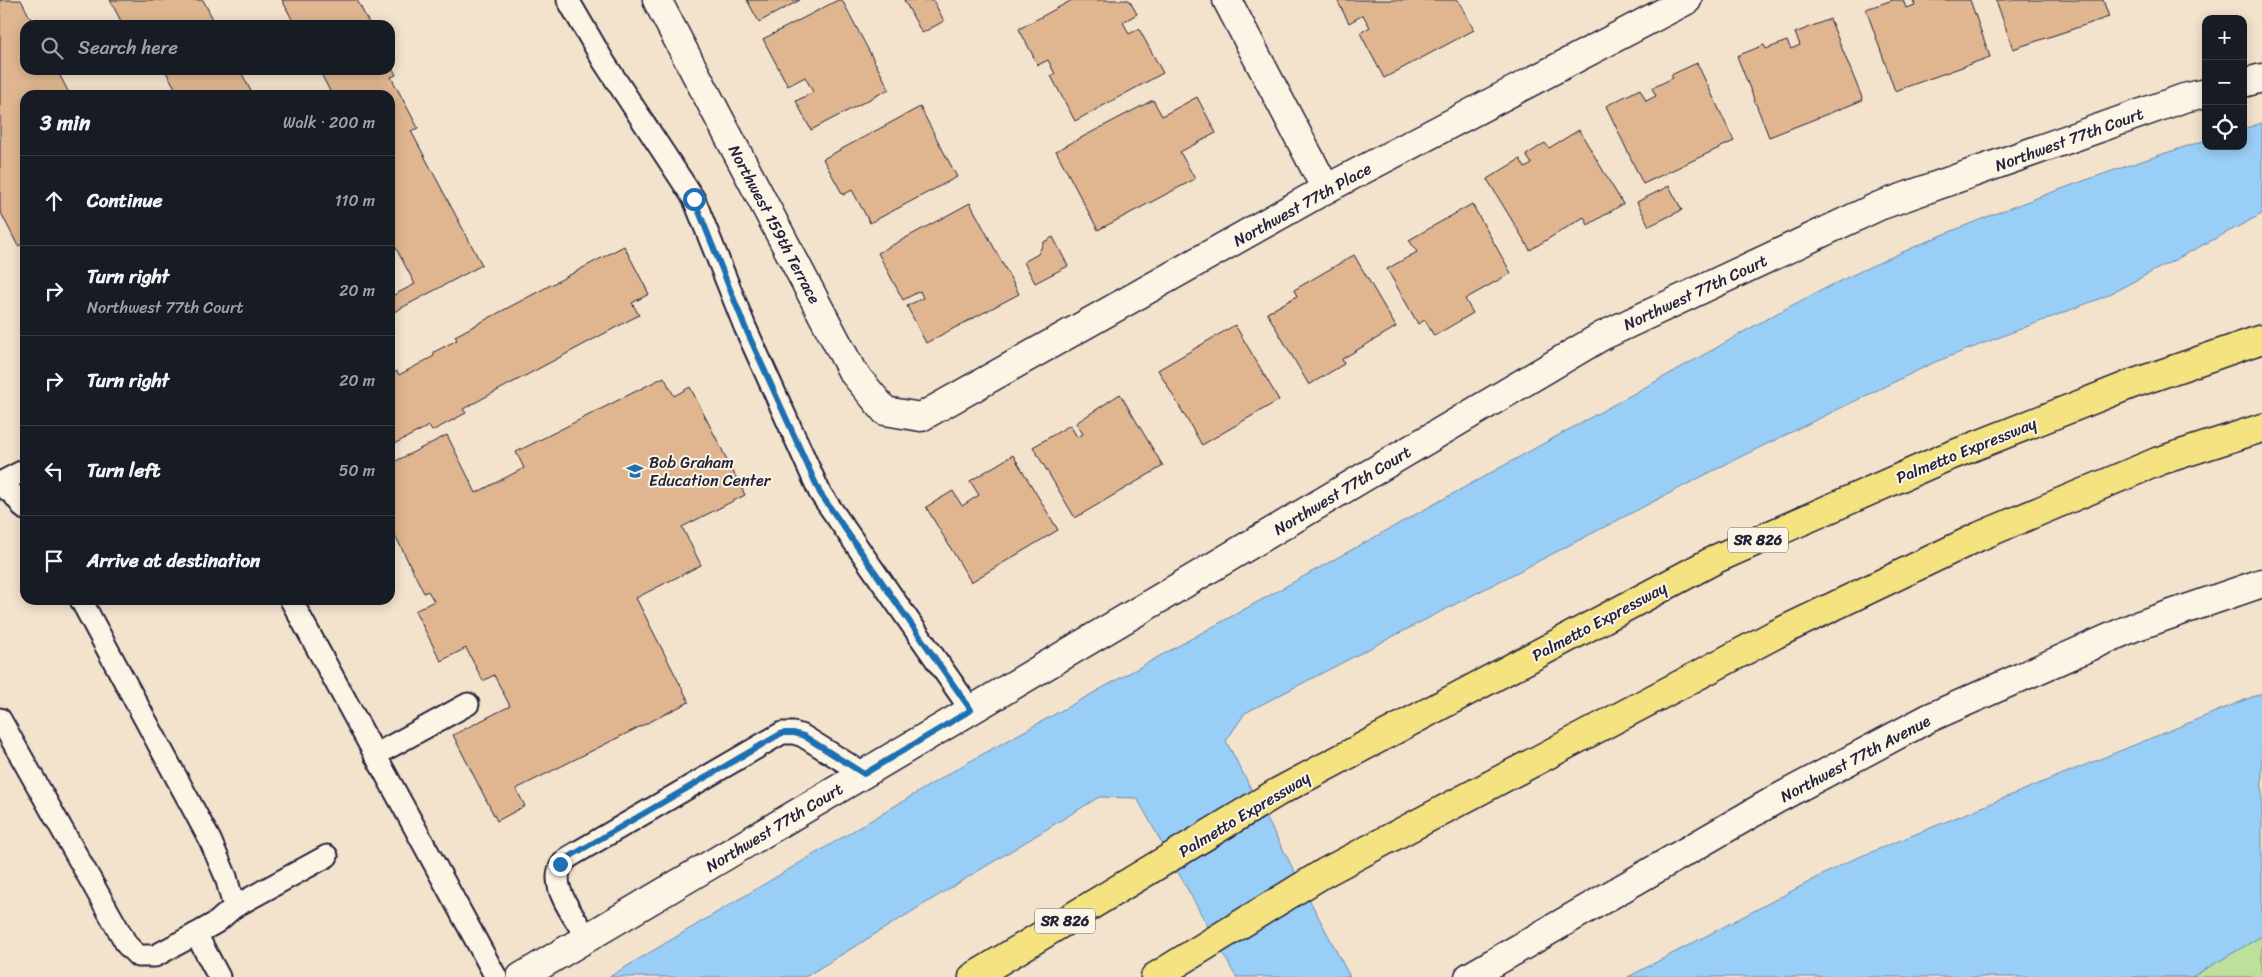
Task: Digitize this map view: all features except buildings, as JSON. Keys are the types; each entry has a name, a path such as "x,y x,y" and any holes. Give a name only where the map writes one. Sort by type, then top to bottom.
{"highway":[{"name":"Palmetto Expressway","path":"973,977 1278,792 1718,558 1942,459 2132,384 2262,339"},
{"path":"1155,977 1324,873 1776,634 1980,536 2159,461 2262,428"}],"street":[{"name":"Northwest 159th Terrace","path":"656,0 852,371 886,411 921,417"},
{"path":"1227,0 1326,189"},
{"name":"Northwest 77th Place","path":"921,417 1326,189 1687,0"},
{"path":"2247,82 2262,78"},
{"name":"Northwest 77th Court","path":"521,977 1602,336 1879,206 2184,98 2202,94"},
{"name":"Northwest 77th Avenue","path":"1469,977 1775,800 1929,718 2134,627 2262,582"}],"lane":[{"path":"568,0 604,62 694,199 745,327 820,493 971,710"},
{"path":"20,473 0,484 20,502"},
{"path":"84,605 210,840 226,877 234,907"},
{"path":"294,605 496,977"},
{"path":"375,755 468,704"},
{"path":"0,719 127,945 138,956 155,956 217,922 234,907 327,856"},
{"path":"588,938 557,885 560,864 569,857 782,733 794,733 804,736 864,774"},
{"path":"196,934 219,977"}],"green space":[{"path":"2262,905 2262,977 2132,977"}],"water":[{"path":"2262,123 2262,214 2104,297 1935,362 1730,462 1245,713 1226,741 1350,977 1236,977 1137,798 1099,797 805,977 609,977 965,764 1833,284 1894,256 2017,205 2202,141 2202,150 2247,150 2247,128"},
{"path":"2262,693 2262,936 2192,977 1628,977 1847,862"}],"place":[{"name":"Bob Graham Education Center","path":"635,471"}],"route":[{"path":"560,864 782,733 788,732 804,736 864,774 971,710 820,493 745,327 694,199"}]}
